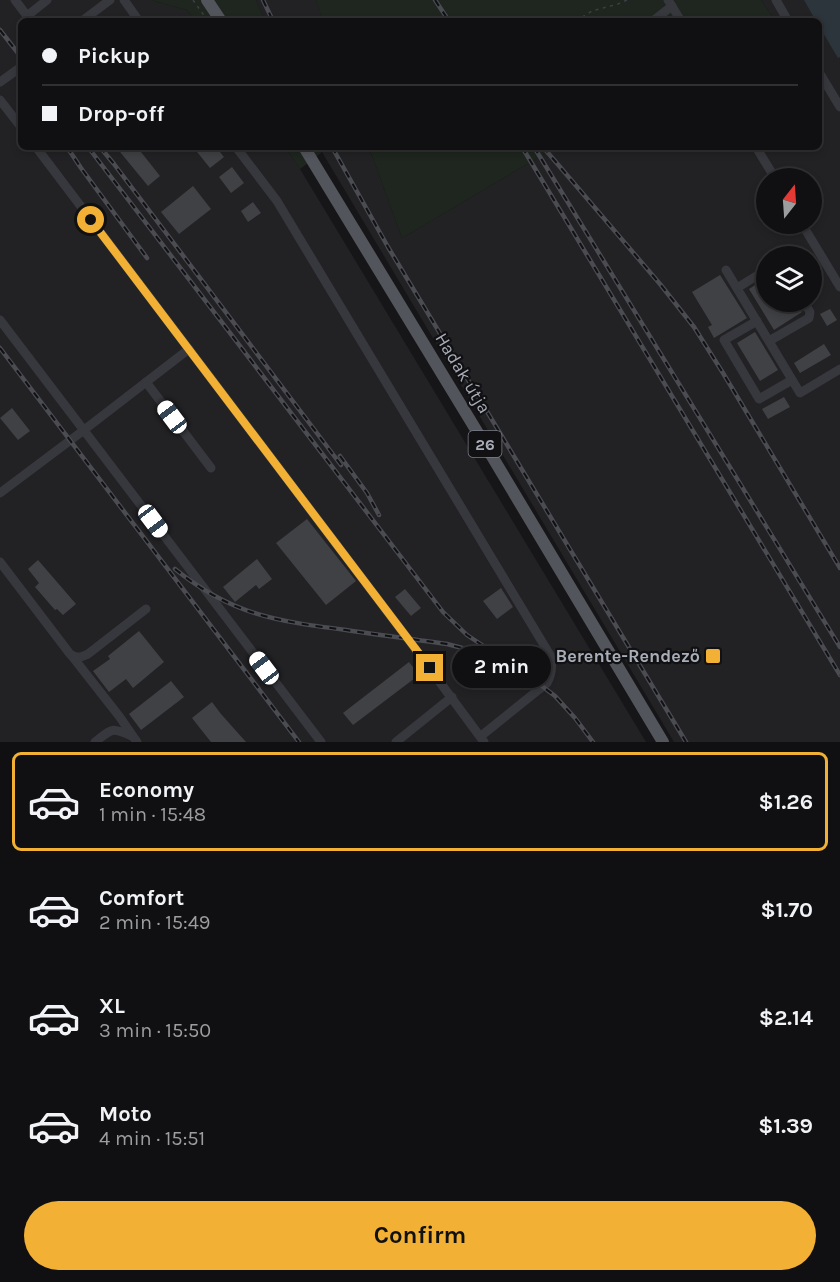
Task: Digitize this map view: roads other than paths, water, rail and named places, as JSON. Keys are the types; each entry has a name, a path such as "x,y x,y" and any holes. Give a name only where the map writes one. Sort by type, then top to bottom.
{"main road":[{"path":"207,0 219,18"},
{"name":"Hadak útja","path":"306,150 663,742"}],"street":[{"path":"15,0 29,18 47,0"},
{"path":"86,18 110,0"},
{"path":"124,0 138,18"},
{"path":"776,0 786,18"},
{"path":"656,18 670,3 679,18"},
{"path":"0,82 18,69"},
{"path":"822,77 840,107"},
{"path":"0,100 18,124"},
{"path":"38,150 482,739 547,683 551,672 550,655 277,201 238,150"},
{"path":"758,150 769,168"},
{"path":"808,234 840,287"},
{"path":"726,270 800,393 840,369"},
{"path":"737,288 756,276"},
{"path":"769,341 809,318 810,312"},
{"path":"0,320 321,742"},
{"path":"757,321 724,340 759,399 792,380"},
{"path":"0,493 189,349"},
{"path":"146,382 211,468"},
{"path":"0,562 135,739"},
{"path":"70,654 74,657 88,654 146,609"},
{"path":"396,742 452,697"},
{"path":"95,742 112,729 117,723 118,716"},
{"path":"112,729 117,729 135,739"}],"railway":[{"path":"263,0 272,18"},
{"path":"435,0 447,18"},
{"path":"0,30 18,53"},
{"path":"69,150 147,258"},
{"path":"90,150 443,612 467,635 555,696 593,742"},
{"path":"102,150 341,465"},
{"path":"334,150 388,247 686,742"},
{"path":"524,150 840,675"},
{"path":"536,150 840,647"},
{"path":"546,150 694,327 840,568"},
{"path":"0,348 299,742"},
{"path":"340,456 367,493 379,515"},
{"path":"175,569 216,597 276,619 447,644 485,655"}],"place":[{"name":"Berente-Rendező","path":"713,656"}]}
